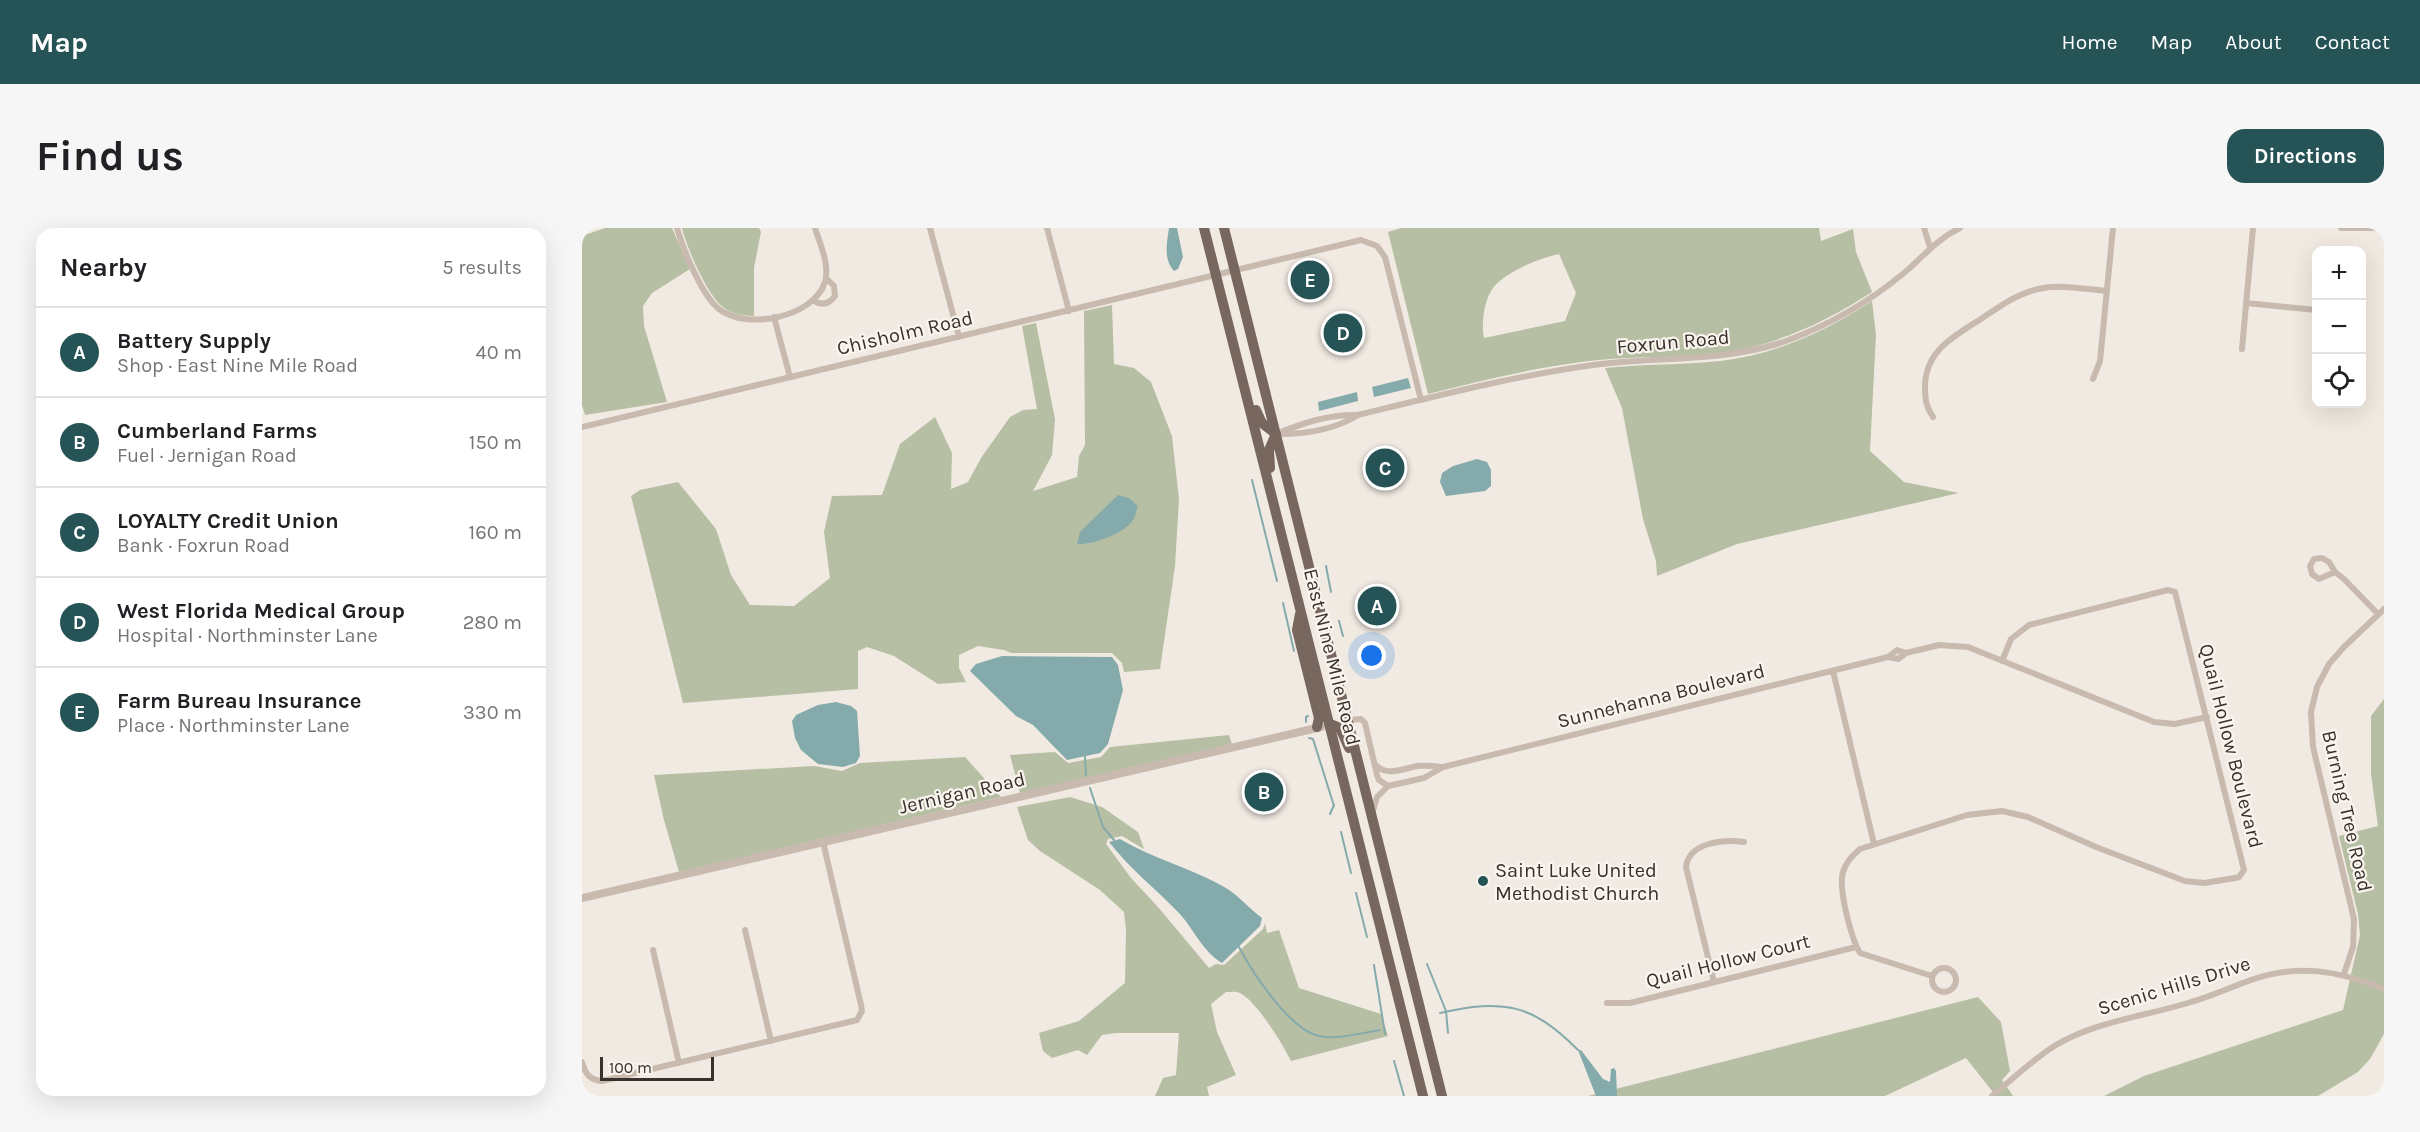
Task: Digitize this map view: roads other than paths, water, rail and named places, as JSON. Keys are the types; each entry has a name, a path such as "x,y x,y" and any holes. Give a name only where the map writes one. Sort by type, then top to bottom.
{"main road":[{"name":"East Nine Mile Road","path":"1204,228 1423,1096"},
{"name":"East Nine Mile Road","path":"1224,228 1442,1096"},
{"path":"1224,305 1233,318 1257,413 1262,423 1276,434 1269,450 1269,462 1296,590"},
{"path":"1301,608 1297,630 1316,706 1317,728"},
{"path":"1330,724 1340,728 1347,742 1380,873 1391,890"}],"street":[{"path":"677,228 714,305 738,319 760,321 795,310 814,301 826,278 825,260 815,228"},
{"path":"930,228 958,337"},
{"path":"1047,228 1069,311"},
{"path":"1924,228 1930,247"},
{"name":"Foxrun Road","path":"1276,434 1303,423 1338,415 1358,415 1541,373 1596,364 1721,357 1771,345 1823,325 1852,310 1904,272 1930,247 1960,228"},
{"path":"2093,380 2100,361 2113,228"},
{"path":"2242,349 2253,228"},
{"path":"2341,228 2373,228"},
{"name":"Chisholm Road","path":"582,427 1361,240 1377,246 1385,257 1421,400"},
{"path":"814,301 827,303 834,296 834,286 826,278"},
{"path":"1933,417 1927,408 1925,380 1931,361 1949,340 2010,299 2027,292 2062,287 2107,291"},
{"path":"2246,303 2312,310"},
{"path":"774,317 790,377"},
{"name":"Foxrun Road","path":"1276,434 1302,434 1338,426 1358,415"},
{"path":"2335,572 2378,614"},
{"name":"Quail Hollow Boulevard","path":"1856,947 1842,888 1842,878 1853,855 1860,849 1874,844 1967,815 2002,811 2028,817 2096,847 2185,881 2204,883 2235,878 2242,874 2243,866 2178,596 2173,590 2029,625 2011,639 2002,661"},
{"name":"Burning Tree Road","path":"2344,974 2353,947 2354,919 2313,747 2311,712 2317,687 2329,664 2343,646 2384,609"},
{"name":"Sunnehanna Boulevard","path":"1376,765 1382,771 1389,772 1419,766 1443,767 1888,657 1897,651 1906,653 1939,645 1968,647 2159,723 2175,724 2207,717"},
{"path":"1833,671 1874,844"},
{"path":"1348,720 1361,719 1365,723 1379,780 1388,786 1377,797 1372,815"},
{"name":"Jernigan Road","path":"582,898 1348,720"},
{"name":"Sunnehanna Boulevard","path":"1388,786 1424,778 1443,767"},
{"path":"1714,982 1686,867 1687,861 1690,855 1699,848 1725,841 1744,842"},
{"path":"582,1062 587,1075 592,1079 602,1081 853,1022 862,1011 823,842"},
{"path":"745,930 771,1041"},
{"path":"1856,947 1866,956 1932,976"},
{"name":"Quail Hollow Court","path":"1607,1003 1630,1003 1856,947"},
{"path":"653,950 679,1063"},
{"path":"1948,969 1956,976 1956,985 1951,991 1941,992 1934,986 1932,976 1939,970 1948,969"},
{"name":"Scenic Hills Drive","path":"1992,1096 2056,1045 2092,1029 2200,1000 2267,975 2299,970 2344,974 2384,989"}],"water":[{"path":"1169,228 1177,228 1183,257 1178,269 1174,271 1167,256"},
{"path":"1408,378 1411,388 1374,397 1372,387"},
{"path":"1357,392 1358,401 1319,411 1318,402"},
{"path":"1477,459 1487,462 1491,470 1491,486 1485,491 1446,496 1440,482 1442,473 1453,466"},
{"path":"1118,495 1129,498 1138,506 1135,517 1129,525 1107,538 1077,544 1080,532"},
{"path":"1002,656 1112,657 1118,665 1123,690 1108,744 1100,753 1067,760 1033,725 1016,716 970,671 976,664"},
{"path":"836,702 851,706 857,711 860,756 856,763 843,767 818,764 801,750 795,738 792,721 796,715 818,705"},
{"path":"1120,839 1226,888 1262,918 1260,926 1222,963 1204,946 1179,913 1134,870 1109,842"},
{"path":"1578,1050 1581,1050 1603,1079 1610,1082 1611,1069 1614,1068 1617,1096 1596,1096"}],"waterway":[{"path":"1252,480 1277,581"},
{"path":"1326,566 1331,592"},
{"path":"1283,603 1294,651"},
{"path":"1339,621 1343,636"},
{"path":"1306,722 1308,716"},
{"path":"1309,738 1313,739 1334,806"},
{"path":"1085,757 1086,775"},
{"path":"1090,788 1103,827 1114,840"},
{"path":"1330,814 1334,805"},
{"path":"1341,832 1351,873"},
{"path":"1356,893 1367,937"},
{"path":"1239,947 1273,999 1296,1023 1308,1031 1319,1036 1333,1037 1380,1030"},
{"path":"1427,964 1446,1011 1448,1033"},
{"path":"1374,965 1385,1034"},
{"path":"1440,1013 1482,1006 1515,1009 1545,1022 1578,1050"},
{"path":"1394,1061 1404,1096"}],"place":[{"name":"Farm Bureau Insurance","path":"1310,280"},
{"name":"West Florida Medical Group","path":"1343,333"},
{"name":"LOYALTY Credit Union","path":"1385,468"},
{"name":"Battery Supply","path":"1377,606"},
{"name":"Cumberland Farms","path":"1264,792"},
{"name":"Saint Luke United Methodist Church","path":"1483,881"}]}
